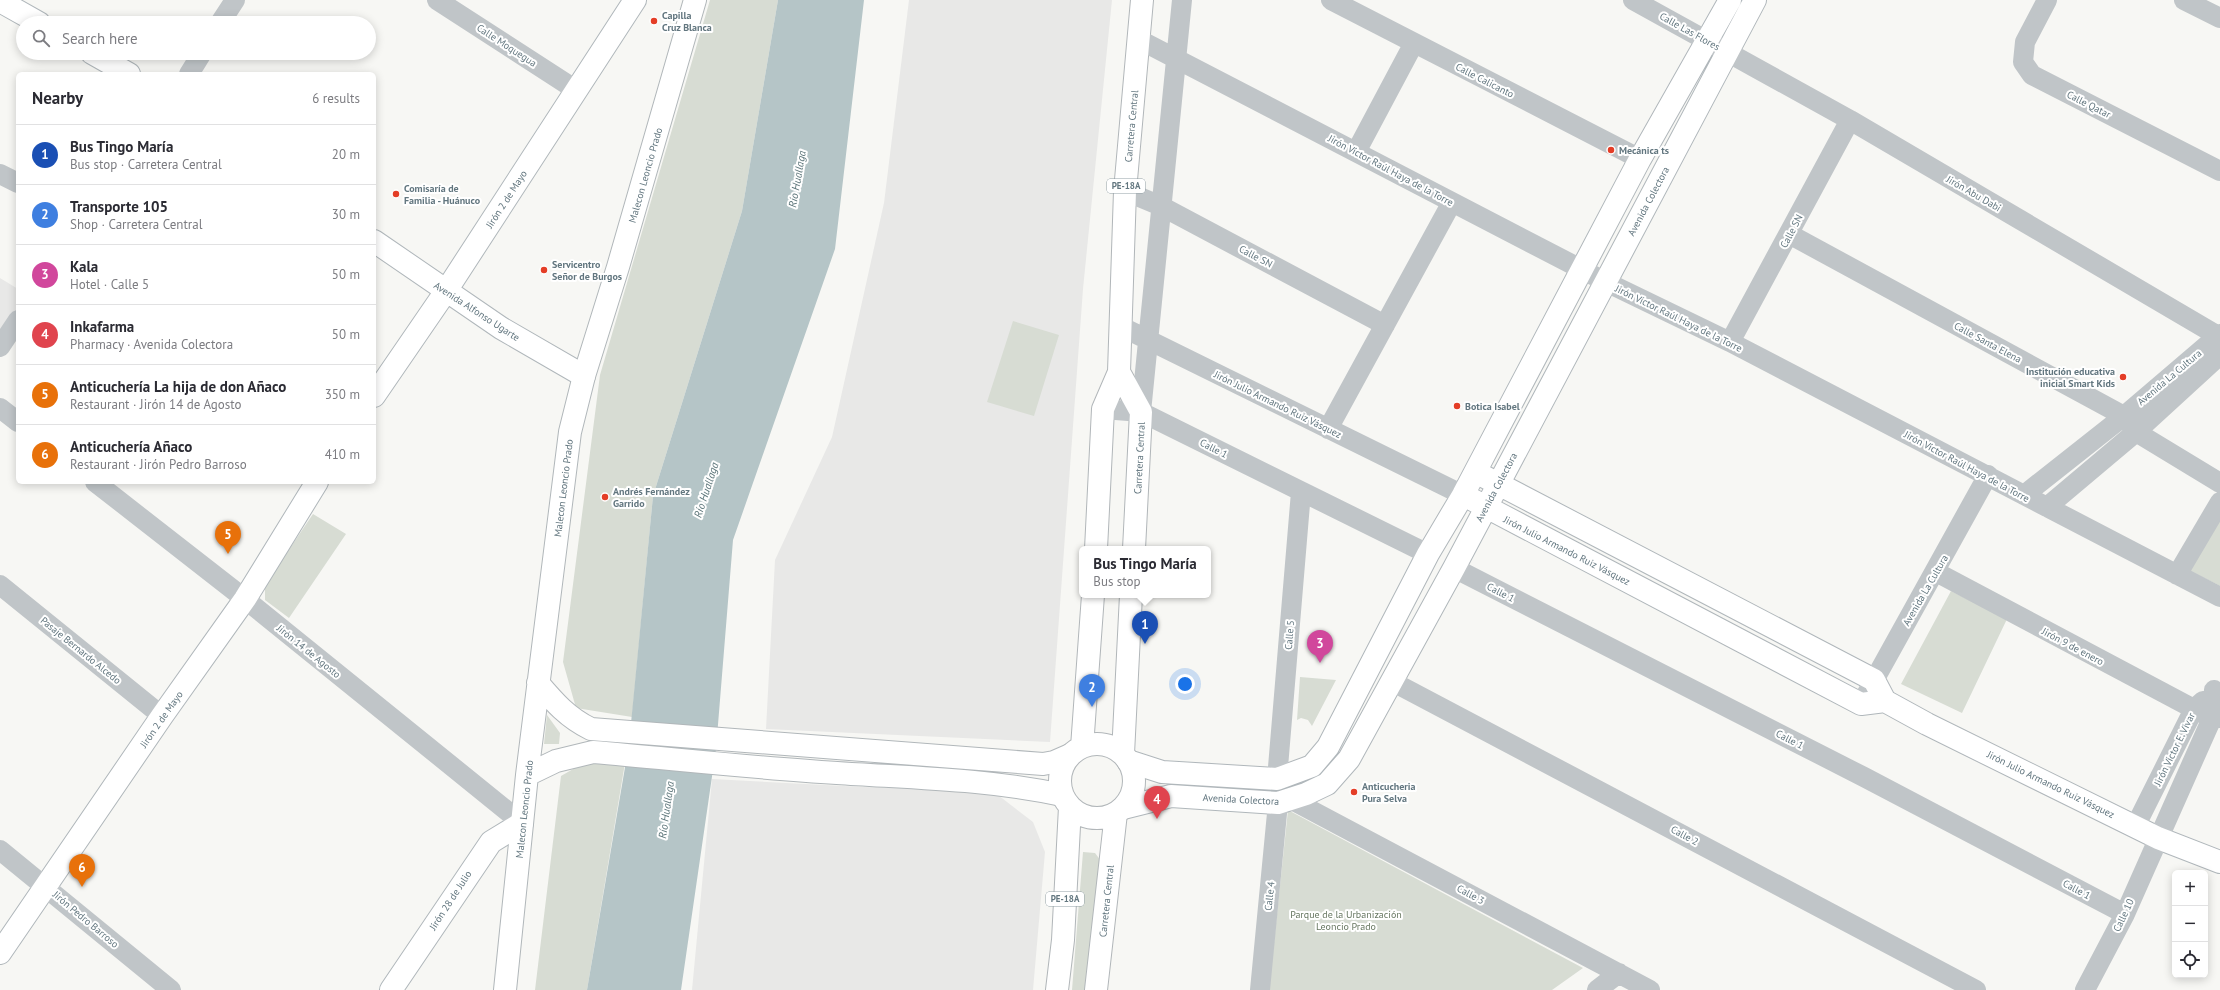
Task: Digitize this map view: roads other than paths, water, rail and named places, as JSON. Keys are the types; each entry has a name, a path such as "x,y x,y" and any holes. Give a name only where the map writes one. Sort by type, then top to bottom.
{"main road":[{"name":"Jirón 2 de Mayo","path":"376,393 446,291 635,0"},
{"name":"Malecon Leoncio Prado","path":"505,990 527,775 570,432 584,376 637,203 695,0"},
{"name":"Carretera Central","path":"1096,546 1103,409 1119,372 1125,191 1142,0"},
{"path":"538,683 564,712 575,721 591,729 843,750 1043,764 1054,762 1076,751 1096,744 1111,747 1125,757 1162,772 1277,779 1312,766 1328,747 1428,554 1476,471 1640,159 1730,0"},
{"name":"Avenida Colectora","path":"1120,810 1171,796 1284,801 1327,784 1350,759 1454,568 1726,52 1755,0"},
{"path":"0,1 27,16"},
{"path":"104,60 125,72"},
{"name":"Avenida Alfonso Ugarte","path":"376,242 501,328 584,376"},
{"name":"Carretera Central","path":"1119,372 1141,412 1134,546"},
{"path":"1476,471 1498,484 1874,680 1885,701 1861,704"},
{"name":"Jirón 2 de Mayo","path":"0,953 162,716 245,599 316,484"},
{"name":"Jirón Julio Armando Ruiz Vásquez","path":"1463,495 1689,612 1861,704"},
{"path":"1689,612 1703,591"},
{"path":"1066,801 1059,781 1062,767 1076,751 1093,598"},
{"path":"527,775 556,761 593,752 836,773 926,777 1037,790 1066,801 1080,814 1092,818 1105,818 1120,810 1130,797 1134,785 1133,772 1125,757 1131,598"},
{"name":"Jirón Julio Armando Ruiz Vásquez","path":"1885,701 1927,724 2158,838 2220,862"},
{"name":"PE-18A","path":"1057,990 1063,940 1066,801"},
{"name":"Carretera Central","path":"1096,990 1120,810"},
{"name":"Jirón 28 de Julio","path":"391,990 490,842 522,823"}],"street":[{"path":"224,16 234,0"},
{"name":"Calle Moquegua","path":"438,0 576,90"},
{"path":"1141,412 1162,206 1175,58 1182,0"},
{"name":"Calle Calicanto","path":"1331,0 1640,159"},
{"name":"Calle Las Flores","path":"1633,0 1708,40 1726,52"},
{"name":"Calle Qatar","path":"2047,0 2025,42 2023,62 2032,75 2220,171"},
{"path":"2184,0 2219,14"},
{"name":"Jirón Víctor Raúl Haya de la Torre","path":"1138,39 1582,270 1730,342 1988,475 2220,597"},
{"path":"1356,152 1414,43"},
{"name":"Jirón Abu Dabi","path":"1726,52 1850,120 2219,340"},
{"path":"190,72 198,60"},
{"name":"Calle SN","path":"1730,342 1850,120"},
{"path":"0,174 16,182"},
{"name":"Calle SN","path":"1125,191 1162,206 1385,325"},
{"path":"1328,429 1452,202"},
{"name":"Calle Santa Elena","path":"1789,234 2124,416 2136,432 2220,483"},
{"path":"0,347 16,323"},
{"name":"Jirón Julio Armando Ruiz Vásquez","path":"1120,326 1463,495"},
{"name":"Avenida La Cultura","path":"2024,495 2219,340"},
{"name":"Avenida La Cultura","path":"2047,507 2136,432 2219,340"},
{"path":"0,408 16,420"},
{"name":"Calle 1","path":"1103,409 1141,412 1428,554"},
{"name":"Avenida La Cultura","path":"1861,704 1936,572 1988,475"},
{"name":"Jirón 14 de Agosto","path":"98,484 245,599 522,823"},
{"name":"Calle 5","path":"1277,779 1301,492"},
{"path":"2177,574 2220,502"},
{"name":"Calle 1","path":"1454,568 1864,777 2124,914"},
{"name":"Jirón 9 de enero","path":"1936,572 2194,709 2215,724"},
{"name":"Pasaje Bernardo Alcedo","path":"0,585 162,716"},
{"name":"Calle 2","path":"1393,682 1976,990"},
{"name":"Jirón Víctor E. Vivar","path":"2136,826 2194,709 2217,685"},
{"name":"Jirón Víctor E. Vivar","path":"2158,838 2215,724 2217,685"},
{"name":"Calle 3","path":"1284,801 1650,990"},
{"name":"Calle 4","path":"1260,990 1284,801"},
{"name":"Calle 10","path":"2085,990 2124,914 2158,838"},
{"name":"Jirón Pedro Barroso","path":"0,850 171,990"},
{"path":"1597,990 1619,973"}],"water":[{"name":"Río Huallaga","path":"778,0 864,0 835,249 733,540 716,749 681,990 587,990 629,744 653,496 742,211"}],"place":[{"name":"Capilla Cruz Blanca","path":"654,21"},
{"name":"Mecánica ts","path":"1611,150"},
{"name":"Comisaría de Familia - Huánuco","path":"396,194"},
{"name":"Servicentro Señor de Burgos","path":"544,270"},
{"name":"Institución educativa inicial Smart Kids","path":"2123,377"},
{"name":"Botica Isabel","path":"1457,406"},
{"name":"Andrés Fernández Garrido","path":"605,497"},
{"name":"Anticuchería La hija de don Añaco","path":"228,554"},
{"name":"Bus Tingo María","path":"1145,644"},
{"name":"Kala","path":"1320,663"},
{"name":"Transporte 105","path":"1092,707"},
{"name":"Anticucheria Pura Selva","path":"1354,792"},
{"name":"Inkafarma","path":"1157,819"},
{"name":"Anticuchería Añaco","path":"82,887"}],"park label":[{"name":"Parque de la Urbanización Leoncio Prado","path":"1346,920"}]}
